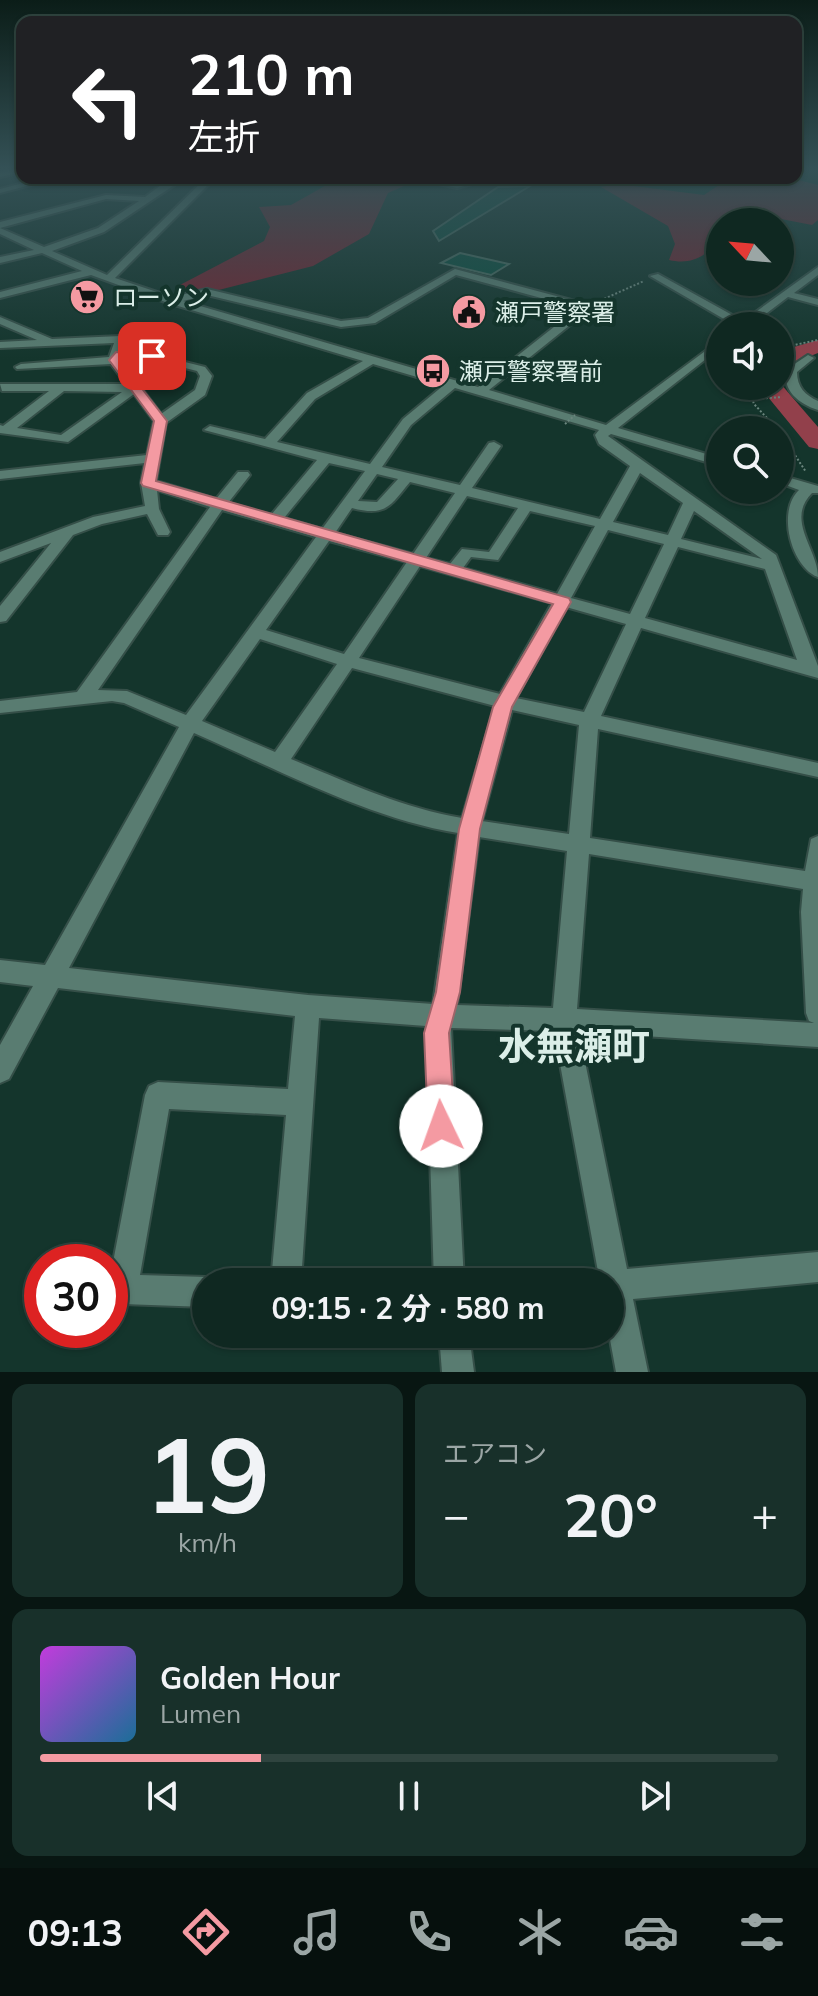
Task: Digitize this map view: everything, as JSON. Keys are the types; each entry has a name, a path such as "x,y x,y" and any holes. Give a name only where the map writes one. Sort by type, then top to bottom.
{"street":[{"path":"5,231 91,272 172,301 706,458"},
{"path":"0,260 41,250 94,231"},
{"path":"108,279 145,248 157,231"},
{"path":"0,246 23,242"},
{"path":"0,269 52,255"},
{"path":"794,288 818,270"},
{"path":"0,295 91,272"},
{"path":"172,301 207,292 341,324 371,321 455,272 586,307"},
{"path":"655,276 718,312"},
{"path":"762,312 783,296"},
{"path":"794,296 818,302"},
{"path":"480,391 586,307"},
{"path":"0,320 53,342"},
{"path":"2,345 121,339 115,358"},
{"path":"2,345 21,367"},
{"path":"706,354 601,435 604,441 637,466 771,558 814,671"},
{"path":"1,387 21,367 145,355 201,369 206,376 201,392 160,421 148,483 152,509 163,532"},
{"path":"115,358 160,421"},
{"path":"808,358 791,371 790,380 802,399 818,406"},
{"path":"268,444 311,396 370,361"},
{"path":"0,1070 191,722 407,422 452,384"},
{"path":"1,387 135,388"},
{"path":"3,430 60,388"},
{"path":"3,430 63,439 135,388"},
{"path":"210,430 772,566"},
{"path":"279,762 494,446"},
{"path":"0,475 152,458"},
{"path":"274,521 326,458"},
{"path":"448,1268 437,1033 448,992 469,829 505,702 637,466"},
{"path":"83,698 243,475"},
{"path":"349,503 369,508 382,506 406,478"},
{"path":"148,483 325,536 814,671"},
{"path":"794,483 814,489"},
{"path":"814,489 796,503 792,522 796,537 818,572"},
{"path":"610,1268 564,1020 589,721 691,502"},
{"path":"454,570 467,552 493,557 526,506"},
{"path":"0,557 98,520 152,509"},
{"path":"0,617 69,530"},
{"path":"255,632 348,661 505,702 818,770"},
{"path":"0,707 83,698 127,697 386,807 469,829 816,882"},
{"path":"818,845 812,912 818,1013"},
{"path":"0,971 308,1006 440,1016 818,1035"},
{"path":"287,1268 308,1006"},
{"path":"192,1291 123,1289 158,1095 299,1103"},
{"path":"624,1285 818,1267"},
{"path":"624,1336 632,1372"},
{"path":"455,1348 458,1372"}],"path":[{"path":"586,307 655,276"},
{"path":"794,344 818,340"},
{"path":"753,400 766,416"},
{"path":"565,424 575,415"},
{"path":"794,454 814,489"}],"shaded area":[{"path":"268,231 370,231 313,266 199,295 178,286 264,241"},
{"path":"670,231 706,231 706,253 684,261 669,260 675,244"}],"building":[{"path":"433,231 456,231 439,241"},
{"path":"460,253 509,264 491,275 441,263"}],"waterway":[{"path":"794,352 818,346"},
{"path":"782,400 818,442"}],"place":[{"name":"ローソン","path":"87,297"},
{"name":"瀬戸警察署","path":"469,312"},
{"name":"瀬戸警察署前","path":"433,371"}],"district":[{"name":"水無瀬町","path":"574,1046"}],"route":[{"path":"152,356 116,356 114,360 160,421 148,483 563,602 503,707 469,829 448,992 437,1033 441,1126"}]}
